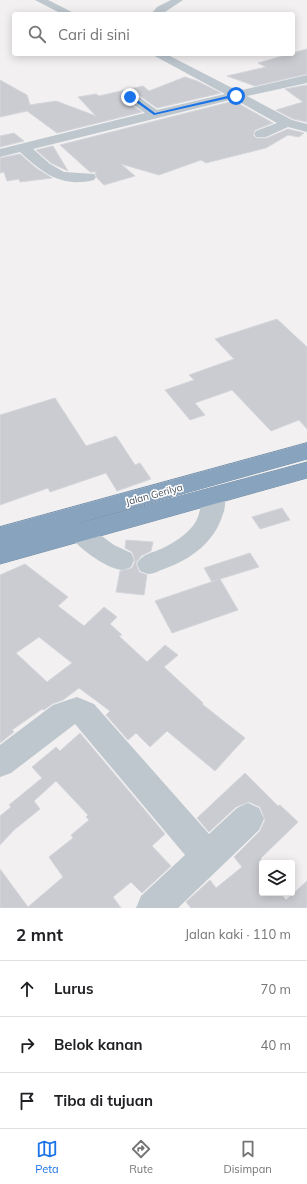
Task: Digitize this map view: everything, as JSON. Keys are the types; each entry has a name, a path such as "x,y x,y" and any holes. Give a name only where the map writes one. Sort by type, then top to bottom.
{"highway":[{"name":"Jalan Gerilya","path":"0,554 79,532 210,488 307,451"},
{"name":"Jalan Gerilya","path":"0,536 210,488 307,470"}],"street":[{"path":"40,0 66,12"},
{"path":"158,12 175,4 178,0"},
{"path":"51,6 71,2"},
{"path":"161,56 287,123 307,128"},
{"path":"10,147 236,96 305,76"},
{"path":"130,97 154,114"},
{"path":"156,100 170,110"},
{"path":"261,134 287,123"},
{"path":"102,127 118,138"},
{"path":"10,147 58,177 72,179 89,177"},
{"path":"149,564 166,558 188,547 204,529 214,507 210,488"},
{"path":"79,532 105,552 122,560"},
{"path":"0,763 63,714 77,710 84,713 207,856"},
{"path":"153,908 248,819"}],"building":[{"path":"307,49 307,74 255,86 227,76 266,67 258,63 282,56 295,56 295,52"},
{"path":"185,77 197,81 221,93 157,108 136,93 127,92 124,96 126,101 142,112 57,133 27,111 0,117 0,80 27,95 30,105 56,101 96,116 78,97 96,94 99,96 143,86 149,91"},
{"path":"307,85 307,122 293,119 276,110 303,102 285,89"},
{"path":"234,101 273,123 255,130 253,135 256,138 267,138 288,129 304,133 299,137 288,135 266,148 206,163 201,160 159,175 121,164 135,176 104,185 97,178 95,173 97,172 90,172 60,145"},
{"path":"14,133 24,141 0,147 0,136"},
{"path":"53,146 68,171 51,163 36,150"},
{"path":"20,154 36,168 52,178 20,182 19,179 7,181 4,172 0,173 0,158"},
{"path":"277,319 307,347 307,429 299,420 271,431 232,390 195,403 205,415 190,420 165,390 194,380 189,375 234,359 215,339"},
{"path":"55,398 86,446 116,436 135,465 140,463 151,479 117,491 106,473 50,492 48,488 0,505 0,415"},
{"path":"282,508 290,520 260,529 252,517"},
{"path":"126,540 153,542 151,551 141,556 136,563 139,572 147,575 144,595 116,592 120,571 132,568 135,561 132,552 125,548"},
{"path":"250,553 259,567 220,579 238,610 172,633 155,601 212,582 204,568"},
{"path":"25,564 68,597 58,606 84,626 104,607 117,617 110,624 122,635 119,636 147,662 165,645 178,655 164,667 203,703 202,704 245,738 215,771 167,731 150,747 136,733 128,740 106,715 110,711 79,688 63,700 52,704 44,710 42,709 12,730 14,732 0,743 0,575","holes":["39,637 72,663 47,682 16,653"]},
{"path":"80,733 165,834 152,846 171,866 142,893 131,882 113,897 121,908 0,908 0,869 28,907 63,877 49,857 73,838 71,835 89,820 86,817 88,815 56,781 34,801 40,809 14,830 0,845 0,816 11,807 9,805 42,778 32,767 56,747 60,751"},
{"path":"245,773 278,806 280,805 298,822 261,858 261,860 259,860 259,896 283,896 286,900 290,896 295,896 295,892 307,881 307,908 191,908 186,902 210,880 216,888 242,867 234,857 260,831 265,820 260,807 249,802 236,807 209,832 197,818"}],"route":[{"path":"130,97 154,114 236,96"}]}
